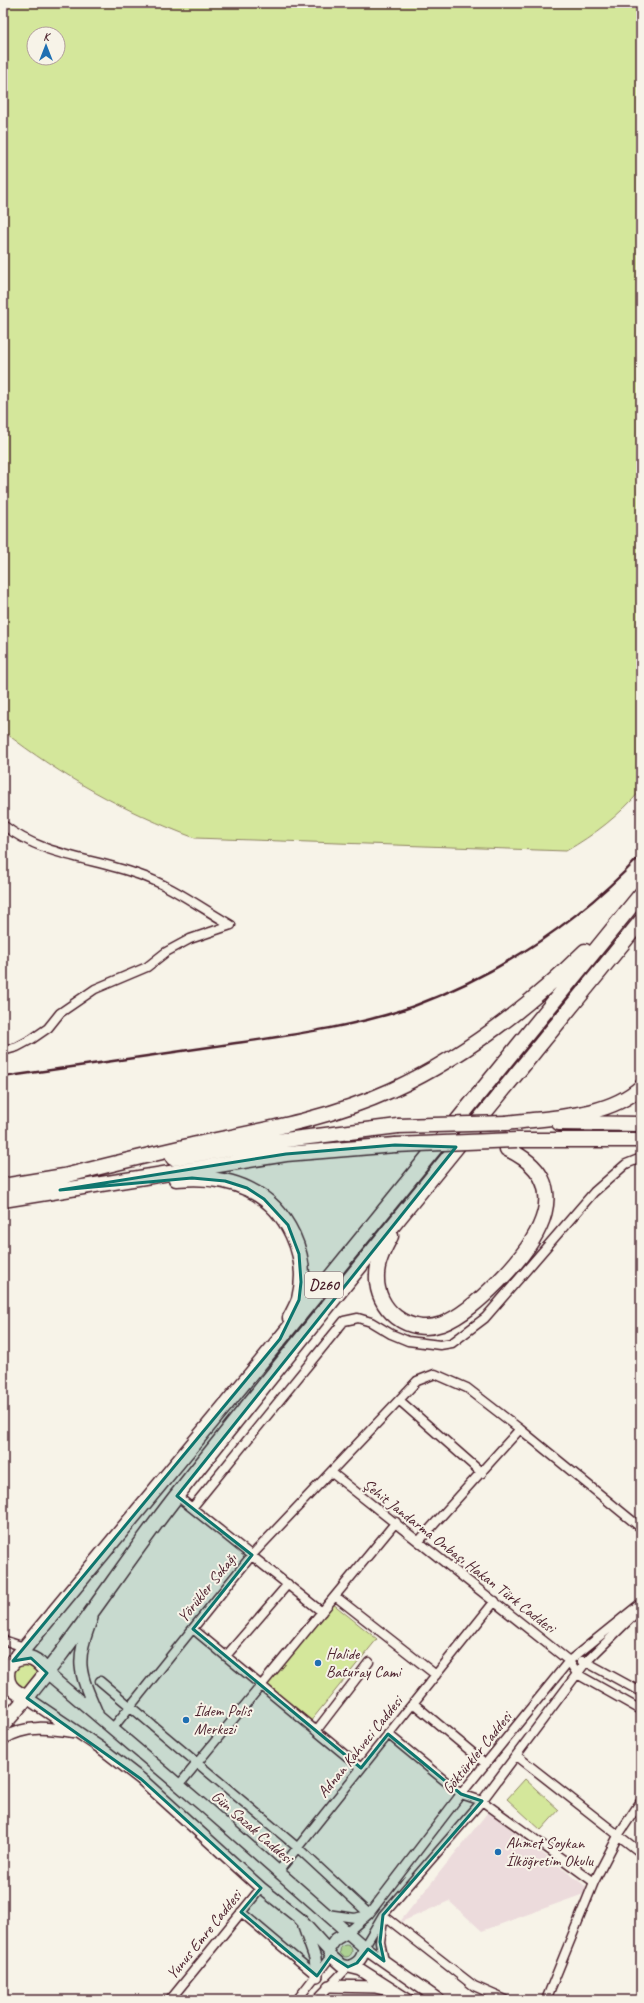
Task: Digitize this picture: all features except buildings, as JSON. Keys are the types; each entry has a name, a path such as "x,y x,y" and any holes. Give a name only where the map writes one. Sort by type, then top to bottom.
{"highway":[{"name":"D260","path":"7,1667 280,1338 641,894"},
{"path":"3,1200 187,1146 305,1121 351,1106 392,1090 452,1058 511,1016 574,962 632,904"},
{"name":"D260","path":"3,1725 47,1673 177,1496 400,1215 641,921"},
{"path":"603,968 641,932"},
{"path":"506,1123 598,1110 624,1099 641,1087"},
{"path":"58,1184 285,1140 398,1126 506,1123 641,1124"},
{"path":"58,1184 286,1154 395,1145 512,1144 641,1140"},
{"path":"400,1215 379,1262 377,1282 379,1294 389,1312 401,1320 426,1326 443,1324 476,1302 504,1276 525,1250 543,1218 547,1198 539,1172 512,1144"},
{"path":"3,1186 199,1179 232,1183 247,1188 259,1195 277,1211 288,1225 300,1259 302,1274 299,1300 280,1338"},
{"path":"27,1698 9,1686 6,1677 7,1667 22,1657 31,1658 39,1662 47,1673"}],"street":[{"path":"3,825 29,842 50,851 146,877 231,925 190,939 166,952 147,967 95,989 60,1012 48,1028 32,1039 16,1047 3,1051"},
{"path":"192,1508 344,1321 358,1318 371,1322 408,1342 440,1345 452,1343 485,1318 594,1192 626,1164 641,1158"},
{"name":"Yörükler Sokağı","path":"112,1729 252,1555 332,1473 417,1381 435,1374 467,1388 520,1429 641,1528"},
{"path":"399,1400 482,1473"},
{"path":"419,1541 482,1473 520,1429"},
{"name":"Şehit Jandarma Onbaşı Hakan Türk Caddesi","path":"332,1473 396,1522 569,1661 577,1674 641,1710"},
{"path":"177,1496 322,1612"},
{"path":"179,1785 396,1522"},
{"path":"226,1656 288,1584"},
{"path":"335,1596 436,1675"},
{"name":"Adnan Kahveci Caddesi","path":"278,1872 495,1602"},
{"name":"Göktürkler Caddesi","path":"348,1932 369,1914 461,1794 569,1661 641,1603"},
{"path":"96,1606 81,1647 79,1665 84,1684 98,1716"},
{"name":"Göktürkler Caddesi","path":"364,1947 383,1915 482,1801 586,1662 641,1608"},
{"path":"192,1629 361,1768"},
{"path":"3,1640 24,1647"},
{"path":"569,1661 586,1662 641,1692"},
{"path":"316,1731 369,1662"},
{"name":"Gün Sazak Caddesi","path":"47,1673 179,1785 364,1947 439,2000"},
{"path":"100,1681 298,1848 369,1914"},
{"path":"27,1698 80,1733 160,1796 261,1888 302,1921 341,1965 361,1970 391,1991 408,2000"},
{"path":"413,1703 486,1764"},
{"path":"3,1739 15,1733 31,1729 55,1729 80,1733"},
{"path":"388,1734 461,1794 482,1801 594,1882"},
{"path":"517,1756 641,1852"},
{"path":"546,2000 594,1882 619,1834 638,1810 641,1801"},
{"name":"Yunus Emre Caddesi","path":"170,2000 261,1888"},
{"path":"241,1912 317,1976"},
{"path":"327,1914 355,1918 369,1914"},
{"path":"383,1915 380,1942 384,1961"},
{"path":"383,1915 474,1986 506,2000"},
{"path":"302,1921 315,1958 317,1976"},
{"path":"297,2000 317,1976 336,1939 348,1932"},
{"path":"316,2000 348,1967 357,1963 364,1955 364,1947"},
{"path":"329,1986 375,1987 391,1991"}],"highlighted area":[{"path":"395,1145 456,1147 177,1496 252,1555 193,1629 361,1768 388,1734 461,1794 482,1801 383,1915 380,1942 384,1961 368,1949 357,1963 348,1967 331,1956 317,1976 241,1912 261,1888 141,1779 27,1698 47,1673 31,1658 13,1661 280,1339 299,1300 301,1282 299,1254 288,1225 264,1199 247,1188 225,1181 192,1178 60,1190 286,1154"}],"shaded area":[{"name":"Ahmet Soykan İlköğretim Okulu","path":"488,1812 592,1891 482,1931 449,1901 399,1923"}],"green space":[{"path":"3,3 641,3 641,790 606,824 566,851 195,838 119,805 71,778 25,748 3,731"},
{"path":"332,1603 377,1639 310,1722 266,1686"},
{"path":"25,1664 33,1668 37,1676 33,1684 25,1688 17,1684 13,1676 17,1668"},
{"path":"525,1779 559,1810 541,1830 507,1799"},
{"path":"346,1945 350,1947 352,1951 350,1955 346,1957 342,1955 340,1951 342,1947"}],"railway":[{"path":"3,1077 320,1030 368,1020 414,1006 477,978 536,944 591,903 641,855"}],"place":[{"name":"Halide Baturay Cami","path":"318,1663"},
{"name":"İldem Polis Merkezi","path":"186,1720"},
{"name":"Ahmet Soykan İlköğretim Okulu","path":"498,1852"}]}
